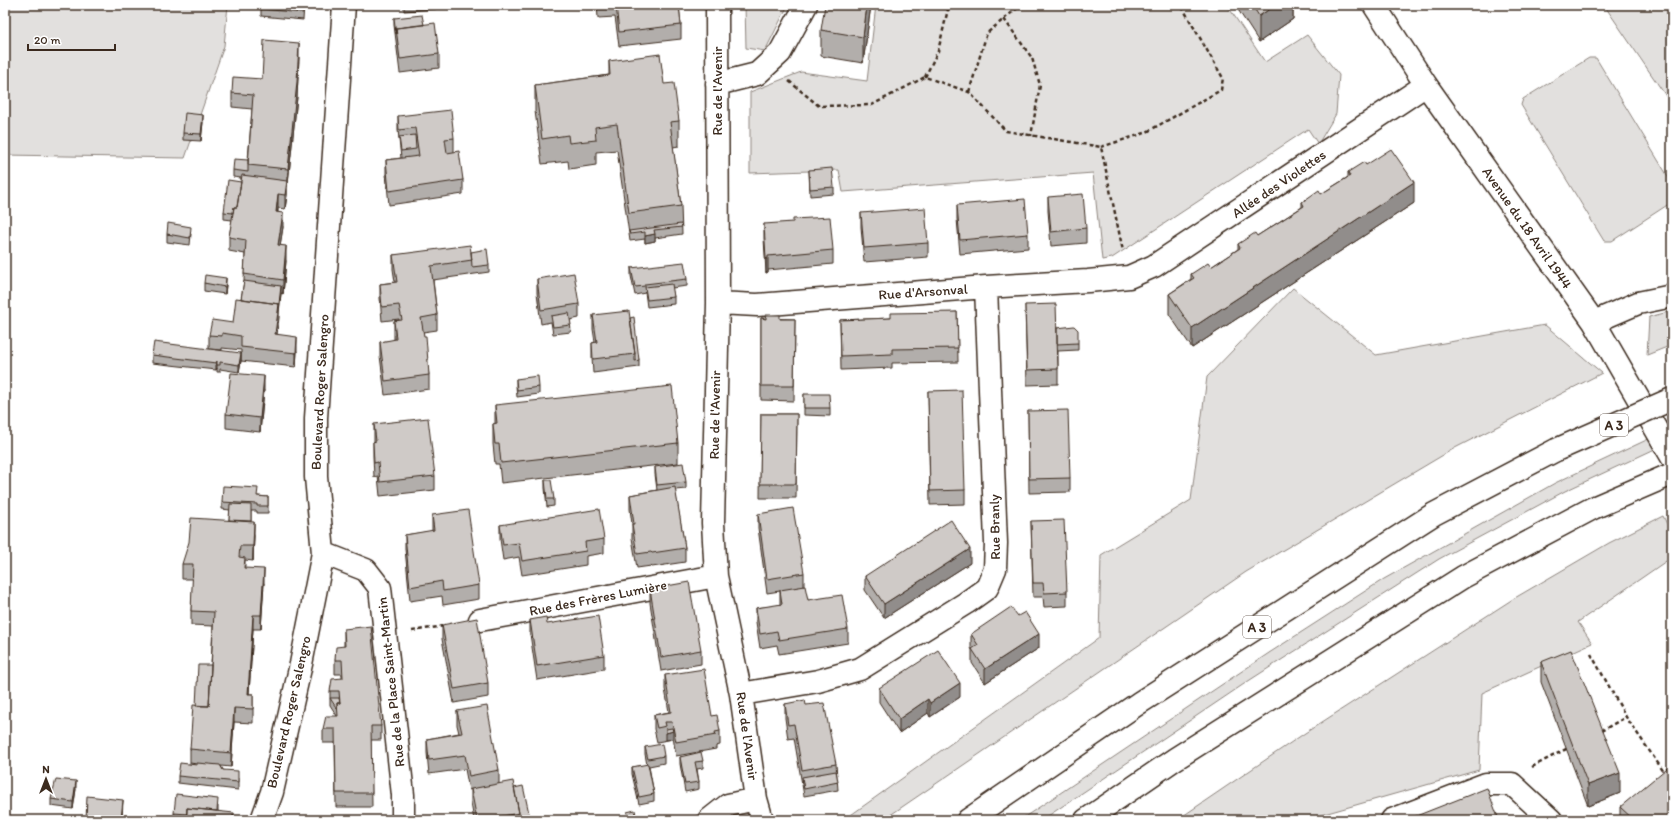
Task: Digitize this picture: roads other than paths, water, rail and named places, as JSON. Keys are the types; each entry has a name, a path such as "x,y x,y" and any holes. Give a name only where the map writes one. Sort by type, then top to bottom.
{"main road":[{"name":"Boulevard Roger Salengro","path":"262,820 272,792 301,664 323,553 316,477 316,418 344,5"},
{"name":"Rue de l'Avenir","path":"717,5 718,303 713,523 716,576 742,694 756,799 762,820"},
{"path":"717,84 757,74 780,53 806,5"},
{"name":"Avenue du 18 Avril 1944","path":"1374,5 1426,85 1594,322 1672,457"},
{"name":"Allée des Violettes","path":"1129,277 1154,266 1426,85"},
{"name":"Rue d'Arsonval","path":"718,303 757,305 1129,277"},
{"name":"Rue Branly","path":"742,694 818,681 860,670 966,603 987,588 996,569 996,542 986,287"},
{"path":"1594,322 1638,303 1672,296"},
{"name":"A 3","path":"968,820 1140,702 1434,514 1556,450 1672,399"},
{"path":"1086,820 1175,759 1463,577 1593,508 1672,474"},
{"name":"Rue de la Place Saint-Martin","path":"323,553 366,570 380,588 403,795 403,820"},
{"name":"Rue des Frères Lumière","path":"480,620 716,576"},
{"path":"1392,820 1486,784 1512,784 1550,820"},
{"path":"709,820 728,805 756,799"}]}
